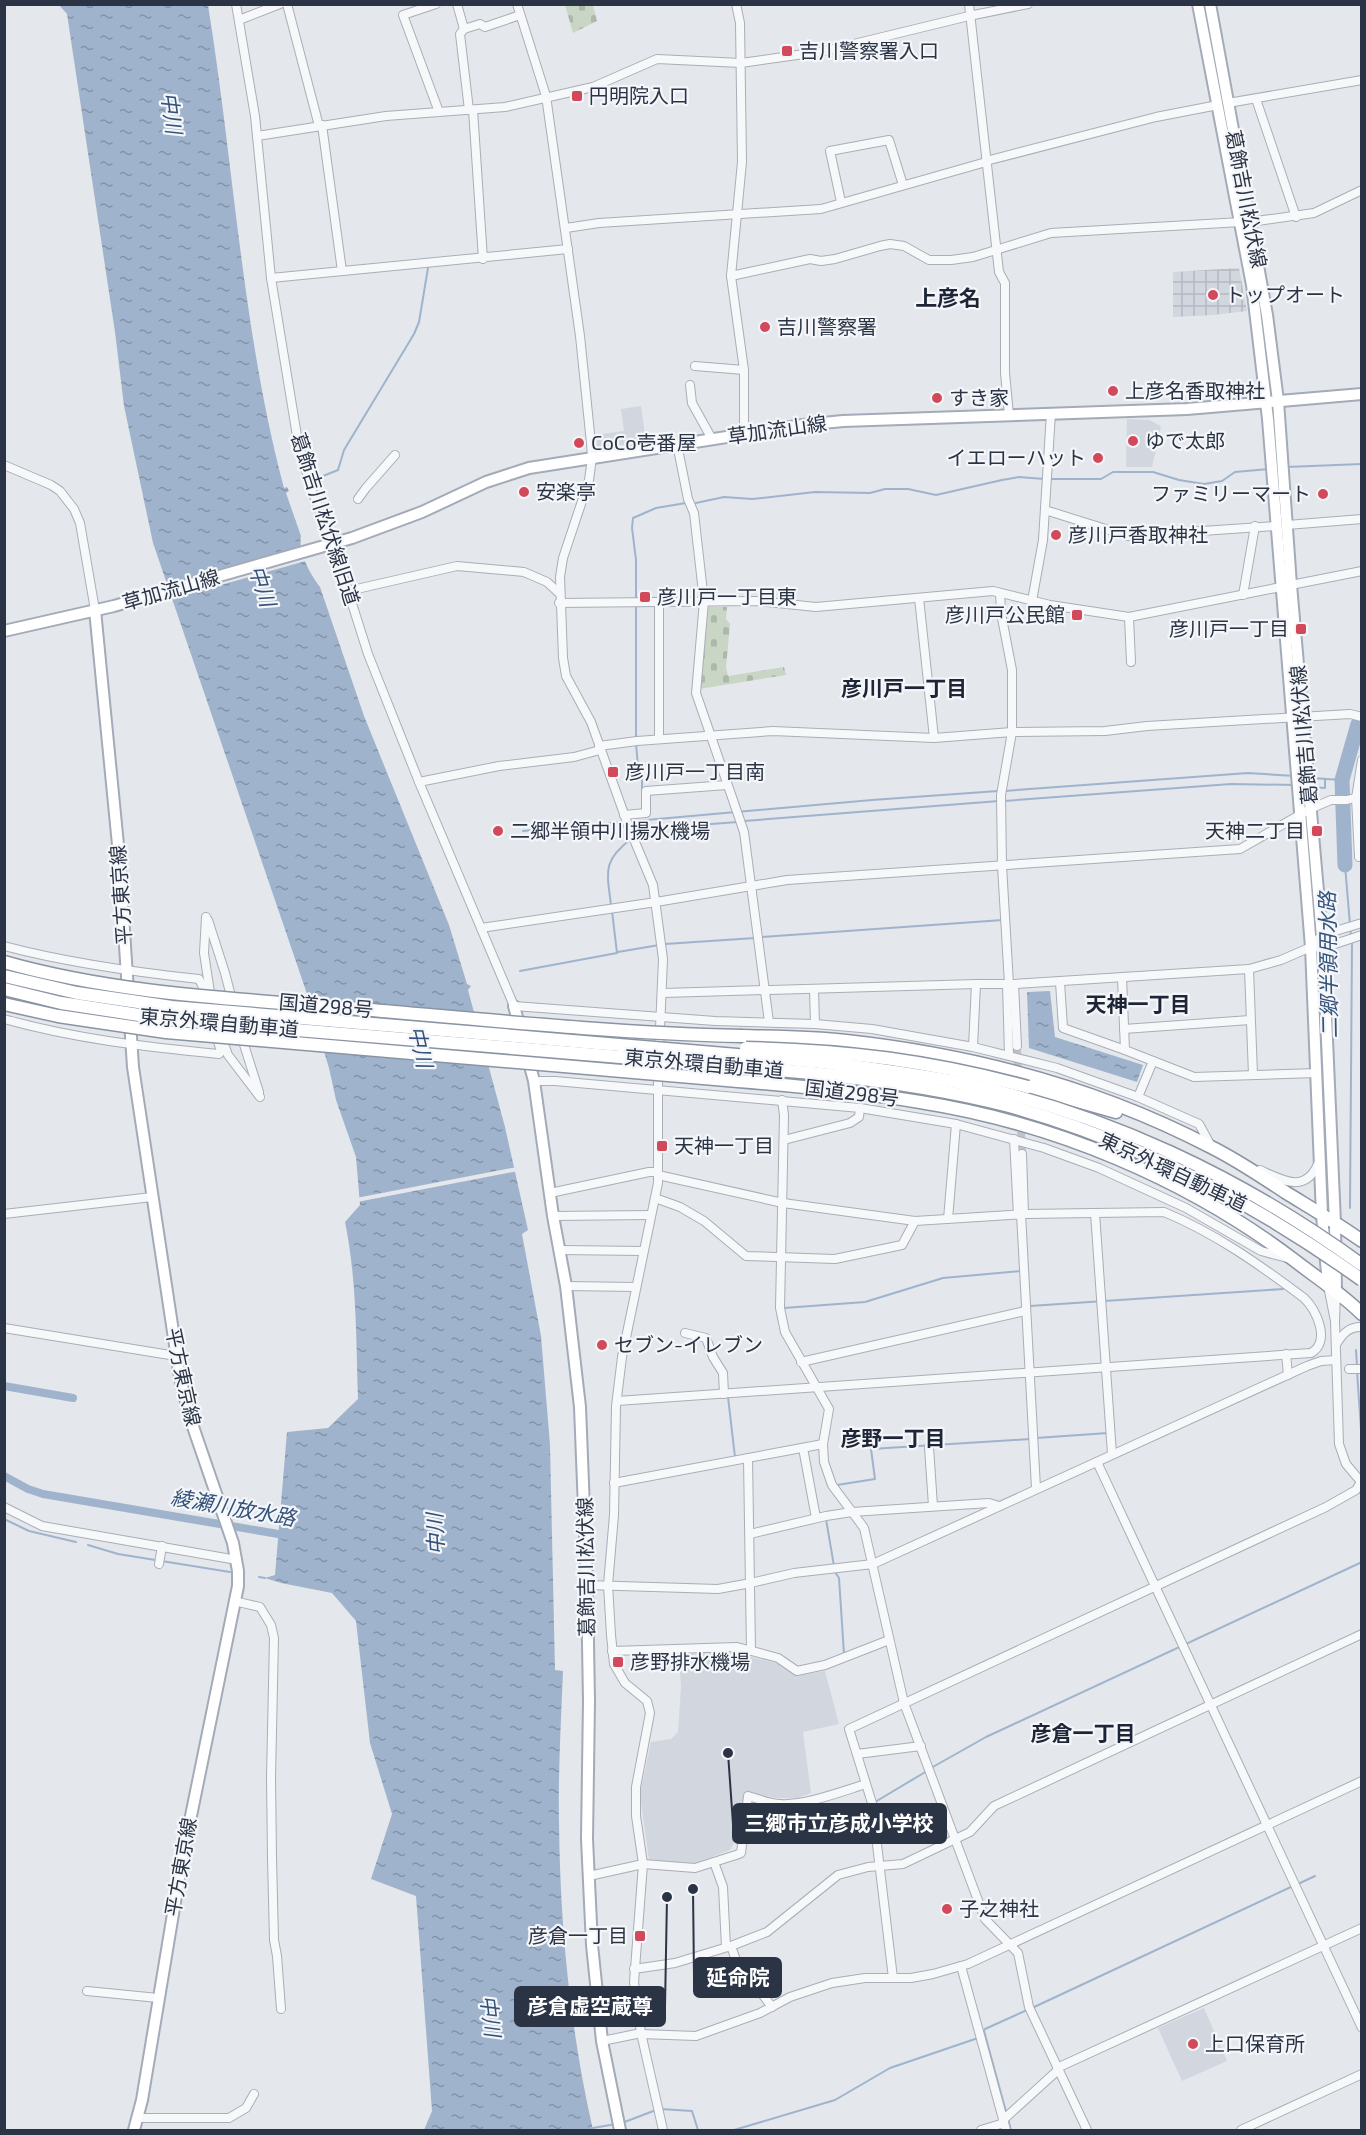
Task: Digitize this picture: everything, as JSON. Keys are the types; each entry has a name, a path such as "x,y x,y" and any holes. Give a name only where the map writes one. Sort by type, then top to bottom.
{"highway":[{"name":"国道298号","path":"4,962 95,982 218,998 624,1031 844,1041 915,1050 975,1062 1098,1098 1178,1131 1234,1159 1362,1241"},
{"name":"東京外環自動車道","path":"4,976 77,993 172,1007 821,1062 902,1072 962,1083 1062,1110 1120,1131 1198,1166 1271,1205 1362,1265"},
{"name":"東京外環自動車道","path":"4,989 61,1003 165,1019 754,1068 911,1085 1008,1106 1060,1122 1152,1158 1242,1203 1303,1240 1362,1280"},
{"name":"国道298号","path":"4,1004 58,1016 166,1032 851,1092 921,1102 1003,1120 1071,1141 1158,1177 1202,1199 1271,1242 1362,1314"},
{"path":"643,1047 767,1048 854,1053 954,1069 1028,1087 1178,1131"},
{"path":"1242,1203 1362,1290"}],"main road":[{"name":"葛飾吉川松伏線","path":"1198,4 1223,104"},
{"name":"葛飾吉川松伏線","path":"1210,4 1223,104 1245,222 1267,315 1278,401 1282,525"},
{"name":"葛飾吉川松伏線","path":"1245,222 1282,525 1306,812 1335,1222 1332,1288"},
{"name":"草加流山線","path":"4,631 143,598 329,545 422,512 507,475 529,468 677,444 843,421 1187,409 1362,394"},
{"name":"平方東京線","path":"95,610 118,844 131,1045 152,1197 184,1398 237,1560 237,1586 182,1860 138,2118 134,2130"},
{"name":"葛飾吉川松伏線","path":"1306,812 1322,935 1317,948 1317,1072 1322,1215 1332,1288"},
{"name":"葛飾吉川松伏線","path":"514,1006 534,1081 553,1215 566,1286 580,1407 589,1701 588,1876 602,2041 620,2130"}],"street":[{"name":"葛飾吉川松伏線旧道","path":"236,4 257,136 271,278 298,442 329,545 348,591 368,654 419,782 514,1006"},
{"path":"239,20 280,4"},
{"path":"287,4 320,126 342,272"},
{"path":"436,4 403,15 439,112"},
{"path":"457,4 464,29"},
{"path":"517,4 546,96 580,336 591,458 585,490 563,558 559,593 563,658 566,676 591,722 624,814 653,885 663,959 657,1089 658,1173 655,1198 621,1357 608,1585 614,1664 625,1683 647,1701 650,1713 636,1787 636,1816 643,1864 634,1968 641,2033 663,2130"},
{"path":"735,4 740,23 742,162 731,276 744,370 744,434"},
{"path":"969,4 996,250 999,272 1005,283 1005,373 1009,415"},
{"path":"257,136 386,116 505,107 593,87 657,59 741,63 825,51 1028,4"},
{"path":"483,259 471,110 459,34 464,29 480,24 485,27 520,15"},
{"path":"566,228 599,223 821,209 986,162 1147,120 1223,104 1362,80"},
{"path":"1256,99 1296,217"},
{"path":"841,202 830,152 889,140 903,185"},
{"path":"731,276 810,259 821,261 835,259 890,244 904,246 929,260 963,259 1051,233 1296,217 1314,213 1362,190"},
{"path":"271,278 568,249"},
{"path":"695,366 744,370"},
{"path":"690,385 692,404 712,439"},
{"path":"1032,601 1043,540 1051,413"},
{"path":"677,444 688,499 694,513 704,601 696,693 744,832 769,1023"},
{"path":"358,499 395,455"},
{"path":"4,465 51,485 60,491 74,509 80,522 95,610"},
{"path":"1045,510 1128,536 1362,519"},
{"path":"1243,595 1255,526"},
{"path":"348,591 457,566 524,572 547,582 559,593"},
{"path":"559,603 774,602 816,607 975,592 1000,593 1078,610 1129,617 1362,571"},
{"path":"1000,593 1001,613 1012,670 1012,732 1001,795 1002,866 1010,984 1017,1046"},
{"path":"919,598 934,738"},
{"path":"659,602 659,739"},
{"path":"1129,617 1131,662"},
{"path":"419,782 499,766 574,757 600,748 659,739 773,731 934,738 1012,732 1105,731 1147,726 1350,714 1362,717"},
{"path":"1359,857 1355,798 1362,760"},
{"path":"624,814 646,813 646,790 727,785"},
{"path":"481,927 656,902 787,880 1240,849 1331,800 1355,798"},
{"path":"206,916 225,973 260,1097 228,1055 210,1015 211,1003 204,953 206,916"},
{"path":"1322,935 1362,923"},
{"path":"663,993 1060,982 1249,969 1362,935"},
{"path":"4,946 125,971 199,979 221,1052 219,1054 131,1045 62,1033 4,1019"},
{"path":"1249,969 1253,1076"},
{"path":"1122,977 1125,1050"},
{"path":"1060,982 1063,1028 1194,1077 1317,1072"},
{"path":"973,1047 976,984"},
{"path":"1009,1055 1010,984"},
{"path":"814,989 815,1024"},
{"path":"514,1006 660,1017 815,1024 884,1031 973,1047 1089,1078 1138,1097 1199,1124 1211,1147"},
{"path":"1124,1029 1250,1020"},
{"path":"1138,1097 1153,1061"},
{"path":"534,1081 782,1100 860,1108 956,1124 1014,1139 1099,1168 1186,1209 1261,1251 1294,1260"},
{"path":"782,1100 784,1140 780,1308 782,1324 801,1362 829,1408 823,1444 824,1462 832,1485 864,1528 904,1703 985,1919 1018,1953 1029,2007 1087,2130"},
{"path":"784,1140 850,1123 859,1117 860,1108"},
{"path":"948,1219 956,1124"},
{"path":"1014,1139 1021,1214 1036,1488"},
{"path":"1021,1214 1022,1154"},
{"path":"1234,1159 1294,1183 1303,1181 1314,1174 1320,1161"},
{"path":"550,1193 639,1174 658,1173 783,1203 915,1221 1021,1214 1164,1212 1214,1237 1277,1278 1311,1305 1320,1323 1320,1345 1311,1353 617,1401"},
{"path":"4,1214 152,1197"},
{"path":"655,1198 680,1207 704,1221 746,1256 820,1260 845,1258 902,1245 915,1221"},
{"path":"1095,1213 1112,1455"},
{"path":"553,1215 651,1215"},
{"path":"560,1250 642,1251"},
{"path":"566,1286 635,1287"},
{"path":"893,1978 872,1803 849,1729 1326,1507 1356,1490 1361,1482 1346,1464 1339,1444 1332,1288"},
{"path":"801,1362 1025,1311"},
{"path":"1336,1346 1341,1335 1347,1330 1362,1327"},
{"path":"4,1328 176,1356"},
{"path":"685,1333 706,1338 713,1357 723,1373 724,1394"},
{"path":"1286,1354 1288,1375"},
{"path":"587,1585 718,1588 794,1573 873,1563 1321,1360 1336,1360"},
{"path":"1349,1369 1362,1369"},
{"path":"615,1483 823,1444"},
{"path":"803,1448 816,1518"},
{"path":"929,1448 933,1506"},
{"path":"748,1458 751,1650"},
{"path":"1097,1461 1362,2028"},
{"path":"750,1534 852,1512 989,1503 999,1506"},
{"path":"4,1507 42,1526 237,1560"},
{"path":"159,1564 162,1546"},
{"path":"234,1601 260,1607 272,1625 274,1638 272,1858 274,1940 281,2009"},
{"path":"634,1968 675,1963 767,1932 838,1875 868,1867 903,1864 970,1832 994,1806 1362,1634"},
{"path":"612,1651 737,1647 778,1658 797,1671 825,1665 890,1640"},
{"path":"857,1754 921,1746"},
{"path":"602,2041 641,2033 696,2036 772,2007 790,1997 832,1983 865,1978 911,1978 961,1966 1011,1945 1362,1781"},
{"path":"588,1876 643,1864 690,1869 714,1862 741,1853 748,1796 777,1804 792,1804 866,1784"},
{"path":"714,1862 723,1887 728,1946 744,1983 756,1986 772,2007"},
{"path":"981,2130 1005,2124 1058,2069 1362,1928"},
{"path":"961,1966 1005,2124"},
{"path":"87,1991 158,1998"},
{"path":"1241,2130 1362,2074"},
{"path":"138,2118 229,2118 246,2108 254,2094"}],"shaded area":[{"path":"1239,268 1247,311 1173,317 1173,272"},
{"path":"641,406 646,441 596,449 594,435 624,431 621,409"},
{"path":"1127,419 1149,420 1161,426 1152,467 1126,467"},
{"path":"727,1651 783,1665 797,1676 825,1671 839,1724 803,1732 811,1793 798,1798 776,1798 746,1791 740,1833 730,1850 693,1864 649,1860 640,1794 651,1742 671,1739 678,1732 681,1687 679,1655"},
{"name":"上口保育所","path":"1204,2008 1227,2061 1182,2081 1158,2028"}],"green space":[{"path":"565,5 593,5 597,21 573,33"},
{"path":"709,607 727,607 726,619 730,624 726,667 728,676 784,667 786,675 699,689"}],"water":[{"name":"中川","path":"59,5 208,5 248,308 270,428 284,488 287,487 289,491 286,493 301,536 301,549 306,563 320,587 364,716 449,925 467,984 471,986 468,990 505,1127 528,1230 522,1234 541,1336 550,1445 555,1670 563,1671 559,1784 564,1939 572,2016 593,2130 424,2130 432,2111 416,1896 371,1879 392,1814 370,1743 356,1621 332,1593 265,1578 275,1575 287,1432 328,1428 358,1399 354,1288 345,1222 360,1205 356,1157 336,1100 305,988 153,543 124,406 67,14"},
{"path":"1050,991 1055,1037 1143,1065 1137,1082 1029,1048 1027,992"}],"pier":[{"path":"308,557 309,560 168,600 167,598"},
{"path":"517,1167 518,1171 357,1202 356,1198"}],"waterway":[{"path":"4,5 30,4"},
{"path":"318,478 338,470 344,450 414,334 419,322 428,268"},
{"path":"1286,467 1362,464"},
{"path":"1050,479 1101,479 1113,472 1153,472 1179,480 1204,484 1222,481 1235,472 1269,469"},
{"path":"696,503 724,497 752,499 815,492 870,493 885,489 908,489 936,495 1019,477 1044,479"},
{"path":"636,600 633,518 656,508 686,503"},
{"path":"636,605 636,738"},
{"name":"二郷半領用水路","path":"1345,865 1342,780 1358,724"},
{"path":"636,743 638,767 642,767 642,806"},
{"path":"1004,791 1248,773 1295,776"},
{"path":"1312,778 1342,780"},
{"path":"1312,787 1325,788 1325,779"},
{"path":"1004,801 1231,784 1295,785"},
{"path":"523,831 998,791"},
{"path":"744,821 999,801"},
{"path":"636,836 645,829 738,822"},
{"path":"611,905 608,884 611,861 631,839"},
{"name":"二郷半領用水路","path":"1345,865 1351,937"},
{"path":"520,971 617,953 612,911"},
{"path":"761,937 1003,920"},
{"path":"618,952 665,944 755,938"},
{"name":"二郷半領用水路","path":"1350,1208 1352,942"},
{"path":"784,1308 865,1302 943,1278 1021,1271"},
{"path":"1030,1306 1283,1289"},
{"name":"二郷半領用水路","path":"1356,1350 1357,1366"},
{"name":"二郷半領用水路","path":"1357,1371 1362,1444"},
{"name":"綾瀬川放水路","path":"4,1386 73,1398"},
{"path":"728,1397 735,1457"},
{"path":"1036,1438 1108,1433"},
{"path":"851,1505 837,1485 875,1479 871,1449 1030,1439"},
{"name":"綾瀬川放水路","path":"4,1476 43,1494 290,1536"},
{"path":"4,1519 29,1531 76,1542"},
{"path":"826,1519 834,1566"},
{"path":"88,1545 118,1554 230,1572"},
{"path":"931,1768 986,1737 1362,1562"},
{"path":"835,1572 839,1578 844,1654"},
{"path":"259,1577 265,1578"},
{"path":"875,1802 927,1771"},
{"path":"1298,1884 1315,1876"},
{"path":"1032,2008 1293,1886"},
{"path":"982,2034 985,2029 1027,2010"},
{"path":"984,2031 1011,2130"},
{"path":"734,2130 835,2100 890,2068 978,2038"},
{"path":"661,2109 692,2111 698,2130"},
{"path":"622,2123 656,2110"},
{"path":"593,2128 616,2124"}],"tunnel":[{"path":"1017,1046 1018,1077"},
{"path":"1020,1107 1022,1154"}],"place":[{"name":"吉川警察署入口","path":"787,51"},
{"name":"円明院入口","path":"577,96"},
{"name":"トップオート","path":"1213,295"},
{"name":"吉川警察署","path":"765,327"},
{"name":"上彦名香取神社","path":"1113,391"},
{"name":"すき家","path":"937,398"},
{"name":"ゆで太郎","path":"1133,441"},
{"name":"CoCo壱番屋","path":"579,443"},
{"name":"イエローハット","path":"1098,458"},
{"name":"安楽亭","path":"524,492"},
{"name":"ファミリーマート","path":"1323,494"},
{"name":"彦川戸香取神社","path":"1056,535"},
{"name":"彦川戸一丁目東","path":"645,597"},
{"name":"彦川戸公民館","path":"1077,615"},
{"name":"彦川戸一丁目","path":"1301,629"},
{"name":"彦川戸一丁目南","path":"613,772"},
{"name":"二郷半領中川揚水機場","path":"498,831"},
{"name":"天神二丁目","path":"1317,831"},
{"name":"天神一丁目","path":"662,1146"},
{"name":"セブン-イレブン","path":"602,1345"},
{"name":"彦野排水機場","path":"618,1662"},
{"name":"三郷市立彦成小学校","path":"728,1753"},
{"name":"延命院","path":"693,1889"},
{"name":"彦倉虚空蔵尊","path":"667,1897"},
{"name":"子之神社","path":"947,1909"},
{"name":"彦倉一丁目","path":"640,1936"},
{"name":"上口保育所","path":"1193,2044"}],"district":[{"name":"上彦名","path":"948,298"},
{"name":"彦川戸一丁目","path":"904,689"},
{"name":"天神一丁目","path":"1138,1005"},
{"name":"彦野一丁目","path":"893,1439"},
{"name":"彦倉一丁目","path":"1083,1734"}]}
